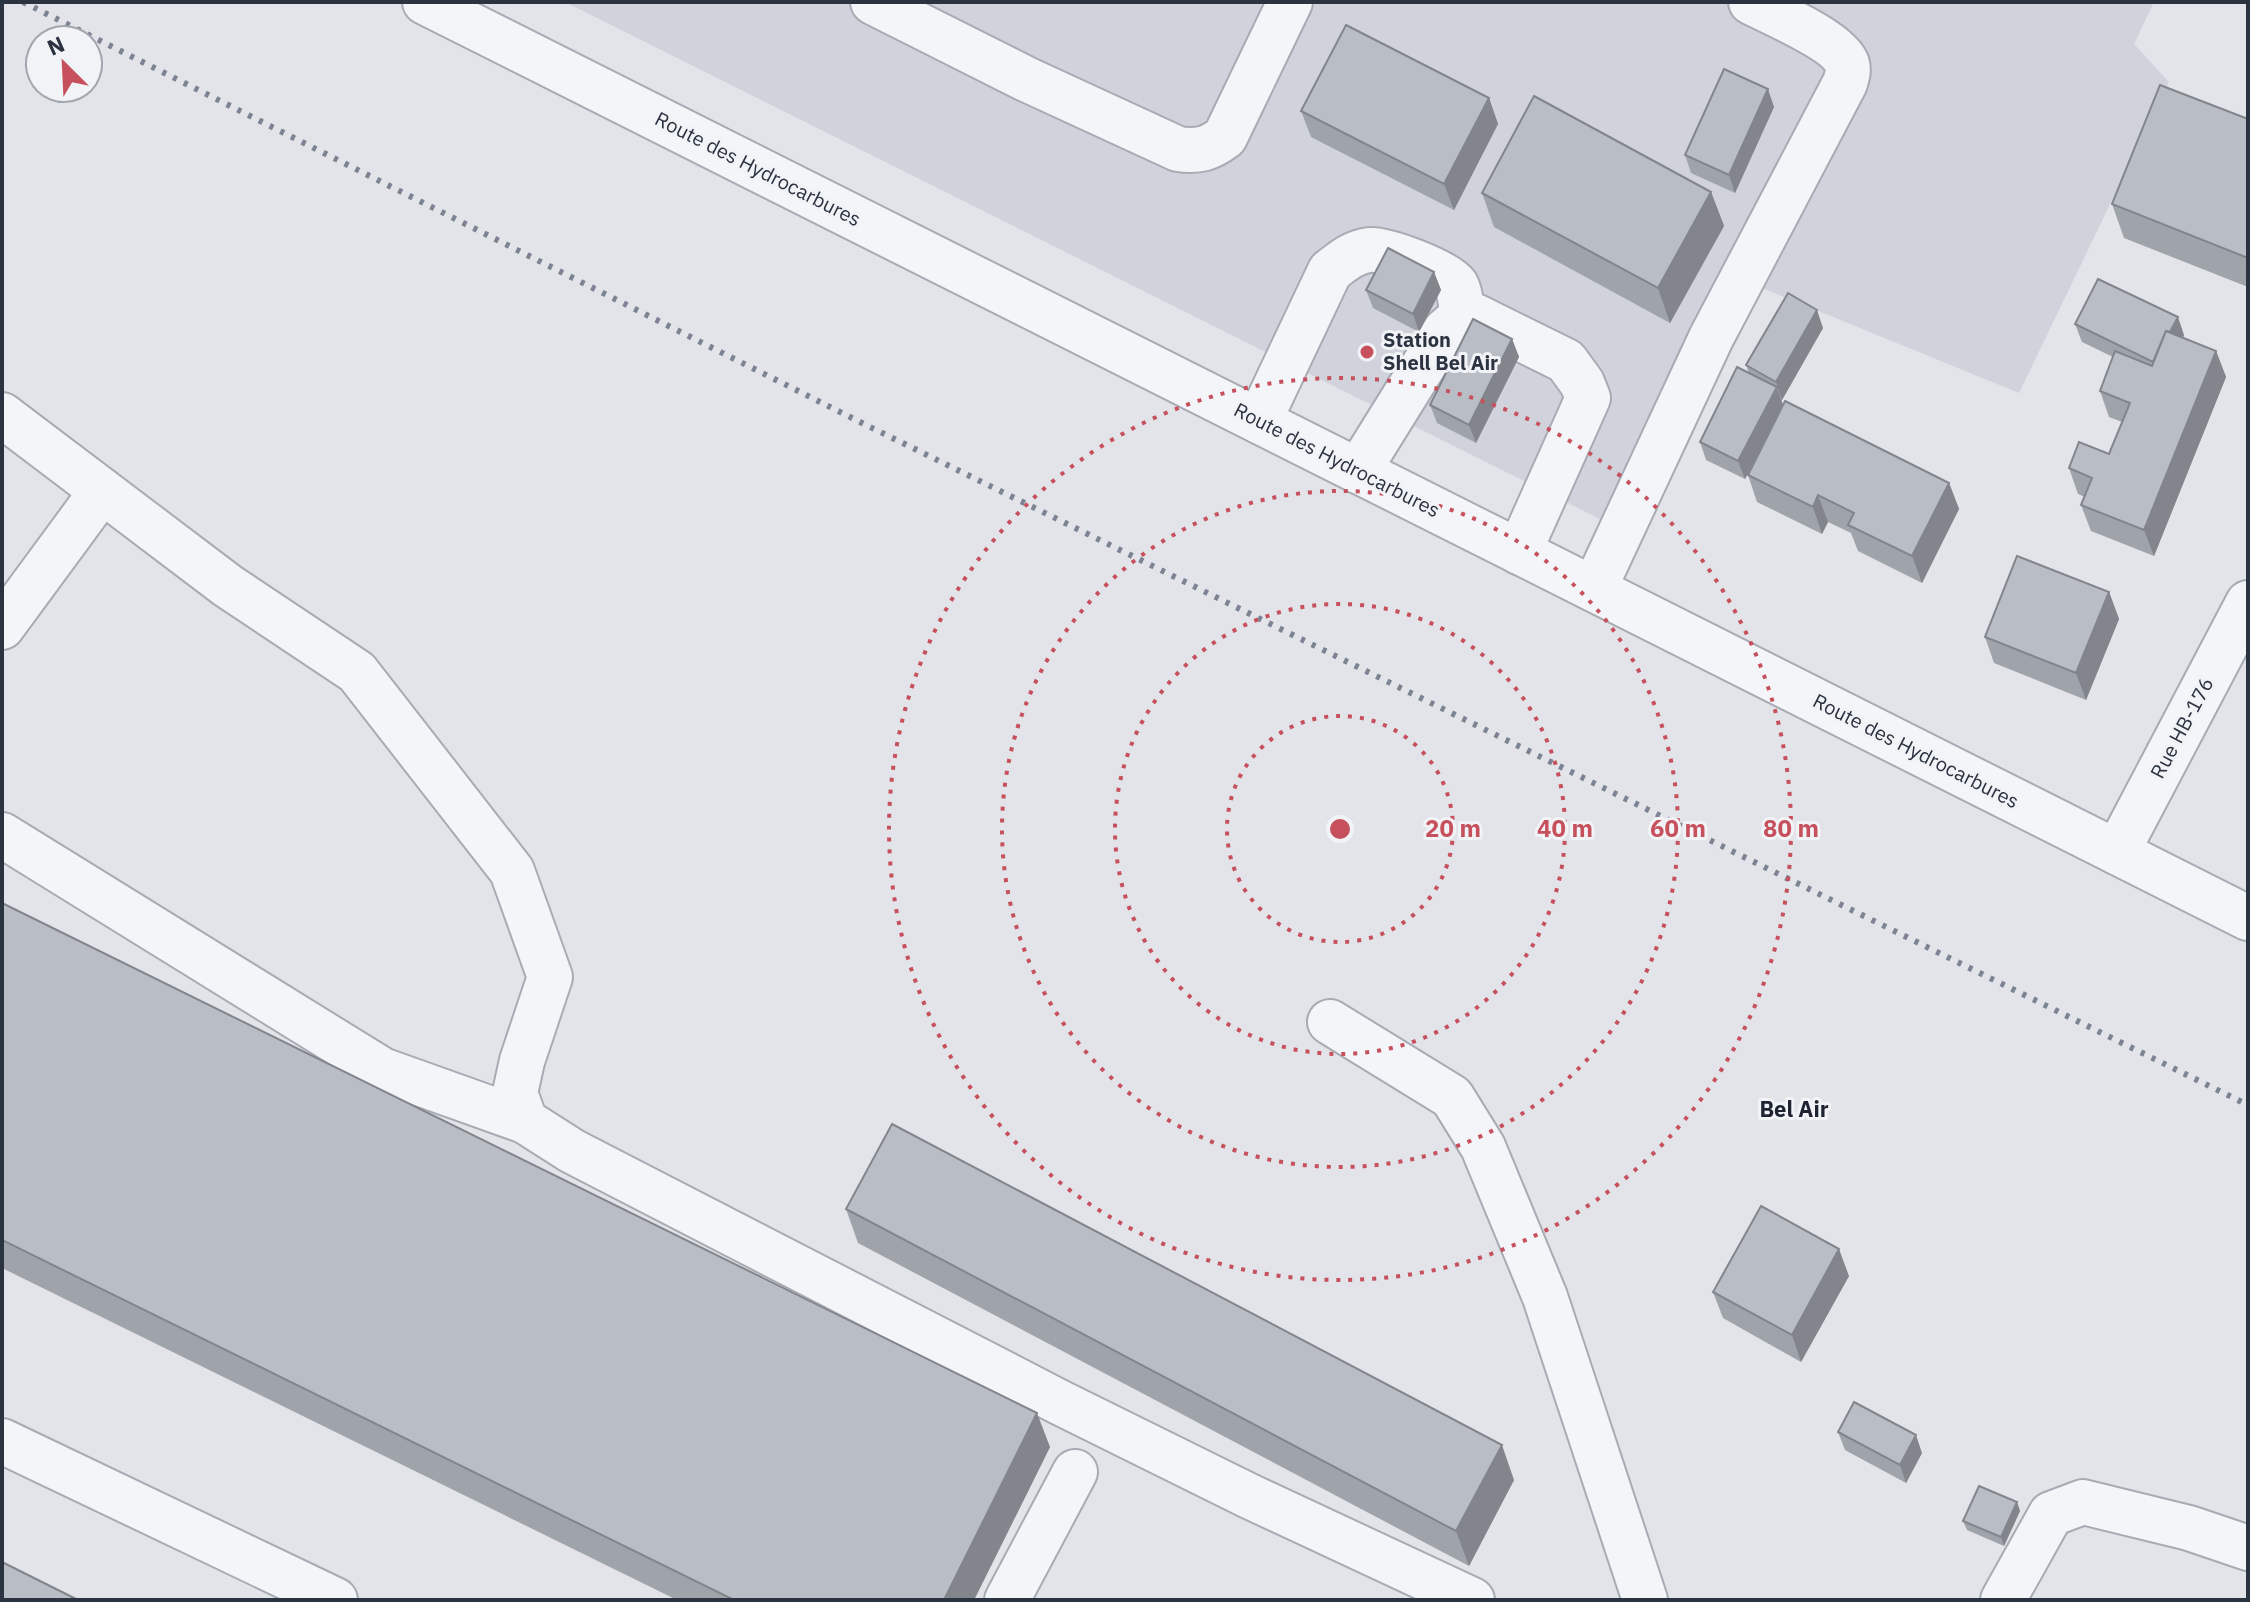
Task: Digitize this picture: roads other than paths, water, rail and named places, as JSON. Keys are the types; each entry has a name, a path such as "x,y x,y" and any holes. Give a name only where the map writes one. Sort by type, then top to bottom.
{"street":[{"name":"Route des Hydrocarbures","path":"425,2 2248,918"},
{"path":"873,2 1026,79 1178,149 1195,151 1210,148 1225,137 1290,2"},
{"path":"1594,589 1711,338 1845,83 1849,68 1842,54 1830,44 1751,2"},
{"path":"1259,421 1330,271 1348,257 1366,250 1381,249 1448,276 1459,291 1462,316"},
{"path":"1358,471 1445,331 1462,316 1475,316 1566,361 1582,383 1588,398 1519,552"},
{"path":"2,415 228,586 357,672 512,871 550,977 515,1093 525,1121"},
{"path":"2,627 102,491"},
{"name":"Rue HB-176","path":"2117,852 2248,603"},
{"path":"2,835 382,1070 525,1121 572,1151 1046,1396 1249,1496 1472,1600"},
{"path":"1330,1022 1452,1097 1483,1147 1545,1297 1645,1600"},
{"path":"2,1441 335,1600"},
{"path":"1007,1600 1075,1472"},
{"path":"2003,1600 2051,1514 2083,1502 2189,1528 2248,1548"}],"railway":[{"path":"23,2 860,422 2248,1105"}],"place":[{"name":"Station Shell Bel Air","path":"1367,352"}],"district":[{"name":"Bel Air","path":"1794,1109"}]}
